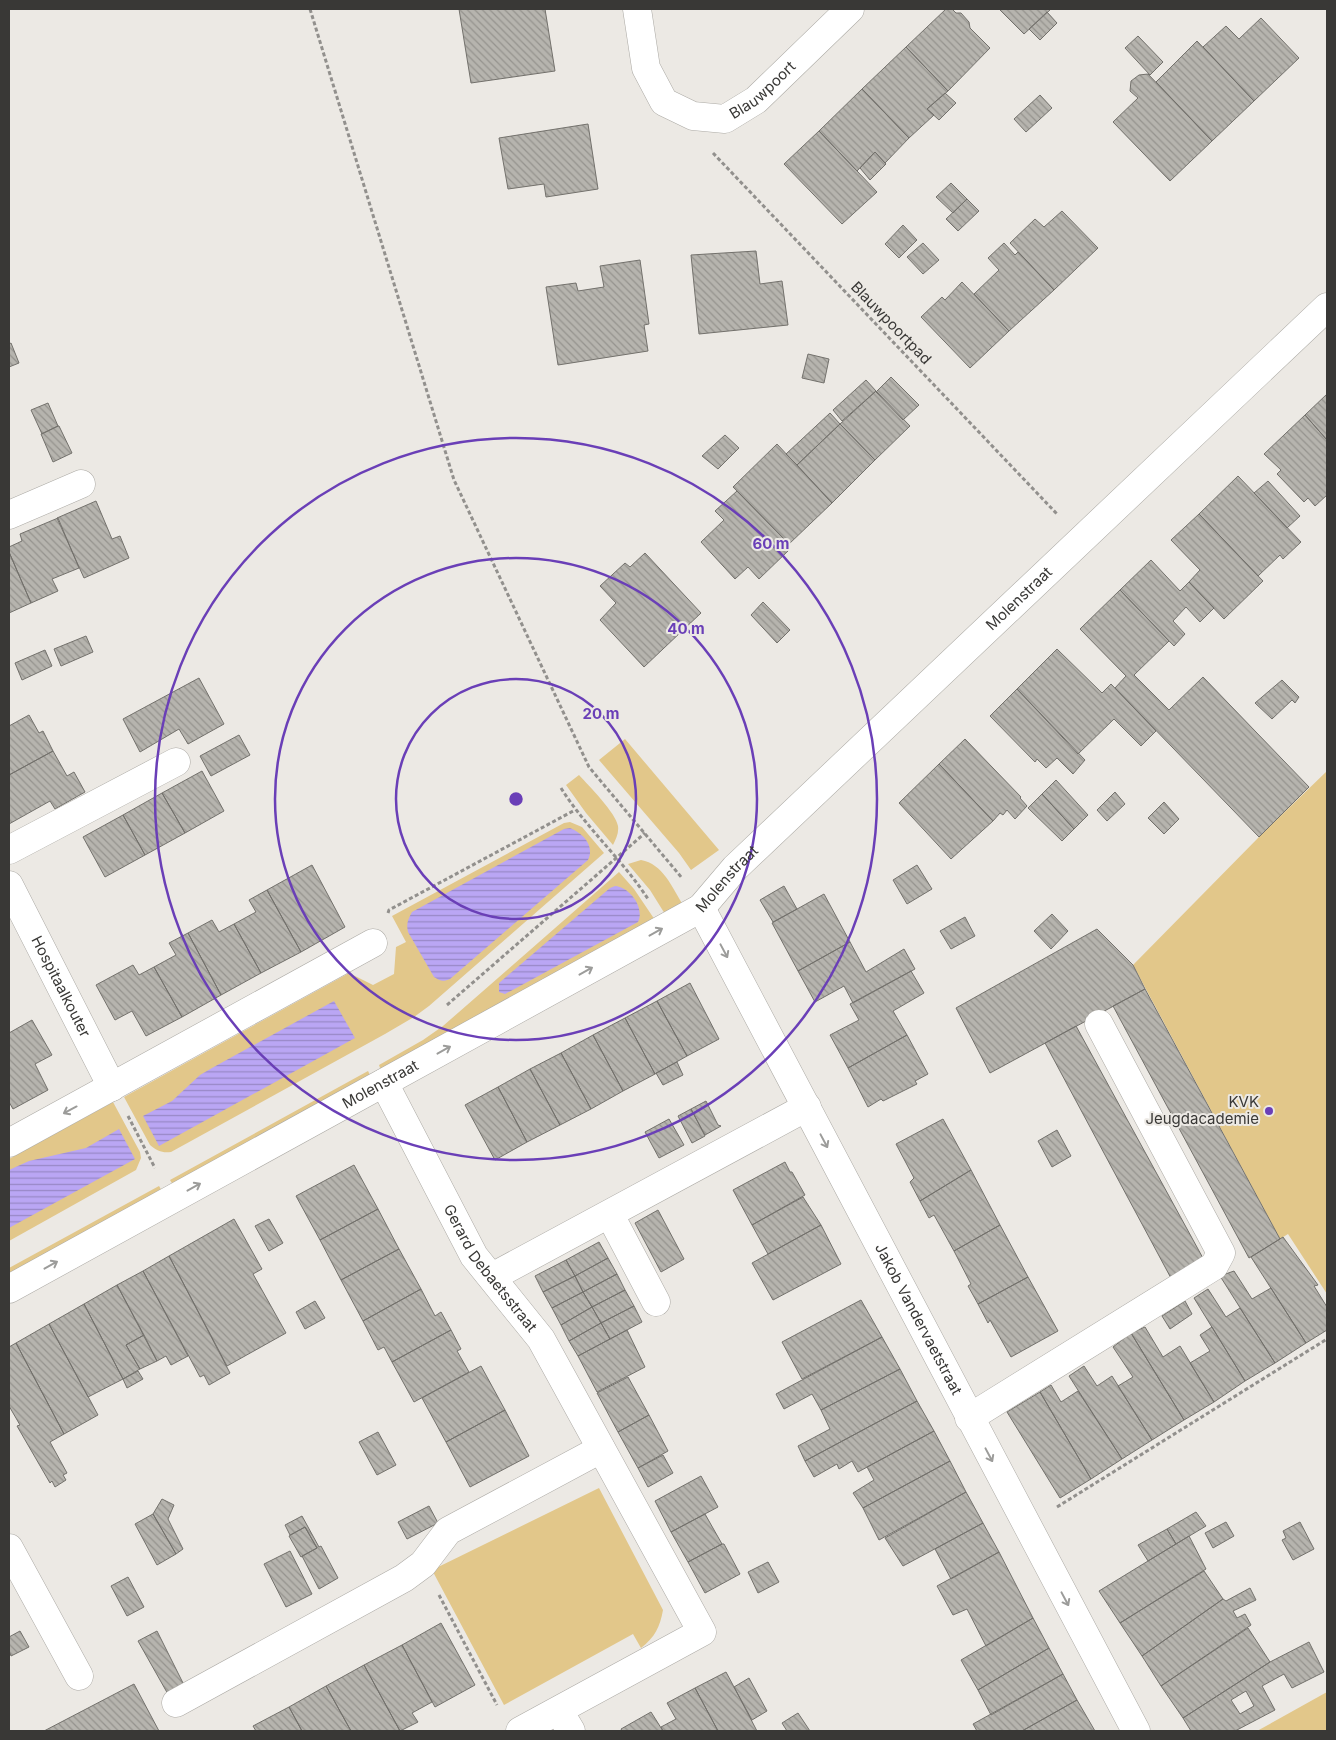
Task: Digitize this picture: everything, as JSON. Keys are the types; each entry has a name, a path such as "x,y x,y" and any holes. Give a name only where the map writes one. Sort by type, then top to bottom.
{"street":[{"name":"Blauwpoort","path":"637,9 646,68 664,102 693,116 725,119 756,100 850,9"},
{"name":"Molenstraat","path":"9,1289 701,908 735,868 1327,307"},
{"path":"9,515 81,484"},
{"path":"9,850 176,762"},
{"name":"Hospitaalkouter","path":"9,885 112,1087"},
{"name":"Jakob Vandervaetstraat","path":"701,908 1136,1731"},
{"path":"9,1142 373,942"},
{"path":"969,1418 1214,1266 1221,1253 1099,1024"},
{"name":"Gerard Debaetsstraat","path":"384,1083 474,1256 541,1339 702,1632 565,1721 520,1731"},
{"path":"492,1277 807,1107"},
{"path":"610,1215 656,1302"},
{"path":"176,1702 404,1578 423,1564 448,1531 601,1448"},
{"path":"9,1548 79,1676"}],"path":[{"path":"310,9 454,480 589,767 681,876 701,908"},
{"name":"Blauwpoortpad","path":"693,116 710,150 1082,540"},
{"path":"560,788 575,810 637,882 665,927"},
{"path":"373,942 389,910 575,810"},
{"path":"442,1010 645,833"},
{"path":"112,1087 172,1199"},
{"path":"1026,1524 1061,1506 1327,1339"},
{"path":"423,1564 498,1705"}],"shaded area":[{"path":"625,739 719,850 691,870 679,853 599,760"},
{"name":"KVK Jeugdacademie","path":"1327,771 1327,1294 1288,1234 1280,1239 1133,965"},
{"path":"579,775 602,800 616,821 618,831 613,845 586,813 566,785"},
{"path":"570,822 582,827 604,853 429,1006 385,1034 171,1152 160,1151 150,1145 124,1097 349,973 373,985 394,974 396,947 406,942 392,916 564,823"},
{"path":"570,828 579,833 589,845 590,855 588,860 450,979 442,981 434,977 408,932 407,926 412,912 564,829"},
{"path":"641,860 649,862 661,871 683,905 665,914 650,890 628,864"},
{"path":"619,872 634,889 655,920 381,1071 379,1065 423,1040 443,1026"},
{"path":"615,886 626,890 635,899 640,916 638,922 505,994 499,992 499,983 610,888"},
{"path":"334,1001 355,1038 159,1146 143,1116 172,1101 200,1075"},
{"path":"368,1071 371,1077 173,1185 170,1180"},
{"path":"113,1102 140,1152 141,1158 136,1170 9,1241 9,1159"},
{"path":"119,1129 135,1159 9,1228 9,1170 29,1161 86,1148"},
{"path":"159,1186 162,1191 9,1275 9,1268"},
{"path":"599,1488 663,1610 658,1627 650,1640 641,1648 633,1634 504,1705 432,1570"},
{"path":"1327,1692 1327,1731 1257,1731"}],"building":[{"path":"459,9 545,9 555,71 471,83"},
{"path":"946,9 952,9 956,13 961,13 969,22 970,28 990,48 948,91 906,47"},
{"path":"999,9 1051,9 1024,34"},
{"path":"1047,12 1057,23 1040,40 1029,29"},
{"path":"1261,18 1299,58 1254,101 1203,47 1226,26 1239,39"},
{"path":"1138,36 1163,62 1150,75 1125,48"},
{"path":"1197,41 1254,101 1212,141 1156,82"},
{"path":"906,47 948,91 927,109 934,115 909,138 862,89"},
{"path":"1148,74 1212,141 1170,181 1113,122 1138,98 1130,91 1131,81 1139,75"},
{"path":"862,89 909,138 885,163 875,152 857,171 819,131"},
{"path":"945,93 956,103 939,120 927,109"},
{"path":"1040,95 1052,108 1026,132 1014,119"},
{"path":"588,124 598,189 546,197 544,184 508,189 499,138"},
{"path":"819,131 877,192 842,224 784,164"},
{"path":"875,152 886,164 870,180 860,168"},
{"path":"951,183 967,199 953,213 936,197"},
{"path":"967,199 979,211 958,231 946,219"},
{"path":"1062,211 1098,248 1054,290 1010,243 1035,219 1044,227"},
{"path":"903,225 917,240 899,258 885,244"},
{"path":"923,243 939,260 923,274 907,257"},
{"path":"1004,243 1015,255 1018,252 1054,290 1009,331 974,294 999,270 988,258"},
{"path":"756,251 760,284 782,281 788,325 699,334 691,255"},
{"path":"640,260 649,324 644,325 648,351 558,365 546,287 576,283 578,291 604,287 600,266"},
{"path":"962,282 1009,331 970,368 921,317 942,297 945,300"},
{"path":"11,343 19,363 9,367 9,344"},
{"path":"808,354 829,359 824,383 802,378"},
{"path":"891,377 919,405 903,420 876,392"},
{"path":"866,380 876,391 842,421 833,410"},
{"path":"876,391 910,426 875,460 840,424"},
{"path":"1327,394 1327,440 1305,415"},
{"path":"48,403 58,426 42,434 31,410"},
{"path":"830,413 840,424 797,465 786,454"},
{"path":"1305,415 1327,440 1327,495 1315,506 1308,498 1304,502 1277,474 1281,470 1264,454"},
{"path":"840,424 875,460 832,503 797,465"},
{"path":"58,426 72,453 53,462 41,434"},
{"path":"725,435 739,448 718,469 702,456"},
{"path":"777,444 832,503 789,544 733,487"},
{"path":"1238,476 1301,542 1283,559 1280,555 1258,576 1199,514"},
{"path":"1268,481 1300,516 1287,528 1254,493"},
{"path":"737,491 789,544 786,547 789,550 759,579 748,567 735,579 701,542 724,520 715,511"},
{"path":"96,501 112,539 120,536 129,558 84,578 57,518"},
{"path":"1199,514 1263,581 1224,619 1189,582 1200,570 1171,540"},
{"path":"58,518 79,568 52,579 58,591 31,603 9,552 9,547 22,541 20,534"},
{"path":"9,552 31,603 9,613"},
{"path":"645,553 701,613 644,667 600,620 616,603 600,586 625,563 630,567"},
{"path":"1151,560 1180,591 1189,582 1214,608 1200,622 1186,607 1173,621 1185,634 1174,646 1120,590"},
{"path":"1120,590 1169,641 1134,675 1169,710 1203,677 1309,787 1259,837 1115,688 1126,676 1080,629"},
{"path":"763,602 790,630 777,643 751,615"},
{"path":"86,636 93,652 61,666 54,649"},
{"path":"1057,649 1102,693 1111,684 1156,731 1141,746 1114,719 1078,754 1017,689"},
{"path":"45,650 52,666 22,680 15,663"},
{"path":"199,678 224,724 188,744 179,729 140,752 123,719"},
{"path":"1282,680 1299,697 1295,703 1292,700 1272,719 1255,703"},
{"path":"1017,689 1085,760 1073,774 1057,758 1046,768 1037,759 1035,762 990,716"},
{"path":"29,715 39,733 43,731 53,751 9,775 9,726"},
{"path":"239,735 250,755 211,776 200,756"},
{"path":"965,739 1021,797 1027,806 1015,819 1007,810 1003,815 1000,813 993,821 939,764"},
{"path":"53,751 67,776 74,772 85,792 55,809 50,801 9,824 9,775"},
{"path":"939,764 993,821 951,859 899,803"},
{"path":"202,771 224,811 185,833 162,793"},
{"path":"1056,780 1088,815 1074,829 1042,794"},
{"path":"1115,792 1125,804 1107,821 1097,810"},
{"path":"162,793 185,833 145,855 123,815"},
{"path":"1042,794 1074,829 1062,841 1028,808"},
{"path":"1164,802 1179,819 1164,834 1148,818"},
{"path":"123,815 145,855 105,877 83,837"},
{"path":"312,865 345,927 301,952 267,890"},
{"path":"917,865 932,889 907,904 893,880"},
{"path":"784,886 797,909 773,922 760,900"},
{"path":"267,890 301,952 261,973 234,924 256,912 249,900"},
{"path":"824,894 850,942 798,971 772,923"},
{"path":"1052,914 1068,931 1051,949 1034,931"},
{"path":"965,917 975,936 951,949 940,931"},
{"path":"212,920 219,932 234,924 261,973 221,995 188,933"},
{"path":"1097,929 1133,965 1145,989 990,1073 956,1008"},
{"path":"188,933 221,995 182,1017 154,967 176,955 169,943"},
{"path":"850,942 866,972 904,949 915,969 853,1003 844,986 815,1002 798,971"},
{"path":"133,965 139,975 154,967 182,1017 146,1036 132,1011 115,1020 96,985"},
{"path":"911,971 924,993 893,1011 907,1035 848,1068 830,1035 859,1020 850,1004"},
{"path":"690,983 719,1039 687,1056 657,1001"},
{"path":"1145,989 1280,1239 1249,1258 1113,1006"},
{"path":"657,1001 687,1056 655,1074 625,1018"},
{"path":"625,1018 655,1074 623,1091 593,1035"},
{"path":"32,1020 52,1055 35,1064 48,1090 13,1109 9,1102 9,1033"},
{"path":"1076,1026 1204,1260 1172,1280 1045,1043"},
{"path":"593,1035 623,1091 591,1109 561,1053"},
{"path":"907,1035 928,1074 915,1081 917,1084 883,1101 881,1099 868,1107 848,1068"},
{"path":"561,1053 591,1109 560,1125 530,1069"},
{"path":"677,1062 683,1075 663,1085 656,1073"},
{"path":"530,1069 560,1125 527,1142 498,1087"},
{"path":"498,1087 527,1142 495,1160 465,1105"},
{"path":"706,1101 718,1125 721,1126 705,1135 691,1109"},
{"path":"691,1109 705,1136 692,1143 678,1116"},
{"path":"669,1119 684,1145 659,1158 645,1132"},
{"path":"943,1119 971,1170 920,1201 910,1182 914,1178 896,1144"},
{"path":"1057,1130 1071,1156 1052,1167 1038,1141"},
{"path":"785,1162 805,1195 752,1225 733,1190"},
{"path":"354,1165 378,1209 320,1240 296,1196"},
{"path":"971,1170 1000,1225 954,1251 934,1215 929,1218 920,1201"},
{"path":"803,1197 821,1225 768,1254 752,1225"},
{"path":"378,1209 399,1249 341,1280 320,1240"},
{"path":"658,1210 684,1259 661,1272 635,1223"},
{"path":"234,1219 262,1269 253,1274 286,1333 227,1366 169,1256"},
{"path":"269,1219 283,1243 269,1251 255,1226"},
{"path":"821,1225 841,1264 773,1300 752,1263"},
{"path":"1000,1225 1028,1277 978,1304 968,1286 971,1284 954,1251"},
{"path":"1283,1237 1318,1285 1314,1286 1327,1307 1327,1330 1306,1343 1251,1257"},
{"path":"599,1242 608,1258 575,1276 566,1260"},
{"path":"399,1249 421,1289 363,1321 341,1280"},
{"path":"169,1256 230,1373 209,1385 204,1375 200,1377 143,1271"},
{"path":"608,1258 617,1274 583,1292 575,1276"},
{"path":"566,1260 575,1276 543,1292 535,1276"},
{"path":"143,1271 188,1356 171,1365 166,1356 157,1361 117,1285"},
{"path":"1234,1271 1252,1299 1271,1288 1306,1343 1275,1363 1220,1276"},
{"path":"617,1274 625,1290 592,1307 583,1292"},
{"path":"575,1276 583,1292 552,1308 543,1292"},
{"path":"1028,1277 1058,1331 1011,1357 990,1320 988,1323 978,1304"},
{"path":"117,1285 144,1335 126,1345 140,1369 123,1379 84,1304"},
{"path":"421,1289 435,1316 441,1312 451,1330 392,1362 384,1347 378,1350 363,1321"},
{"path":"1208,1289 1226,1317 1240,1308 1275,1363 1245,1381 1194,1298"},
{"path":"625,1290 634,1306 601,1323 592,1307"},
{"path":"583,1292 592,1307 561,1325 552,1308"},
{"path":"861,1300 882,1337 802,1379 782,1342"},
{"path":"315,1301 325,1318 305,1329 296,1312"},
{"path":"1185,1301 1192,1314 1170,1329 1162,1316"},
{"path":"84,1304 123,1379 88,1397 49,1324"},
{"path":"634,1306 642,1322 610,1339 601,1323"},
{"path":"592,1307 601,1323 569,1341 561,1325"},
{"path":"601,1323 610,1339 578,1356 569,1341"},
{"path":"49,1324 98,1415 64,1434 16,1343"},
{"path":"1145,1327 1163,1357 1180,1346 1214,1402 1184,1420 1131,1333"},
{"path":"1212,1327 1245,1381 1214,1402 1190,1363 1210,1351 1200,1335"},
{"path":"451,1330 461,1349 457,1351 469,1372 414,1402 392,1362"},
{"path":"627,1330 645,1367 597,1392 578,1356"},
{"path":"1131,1333 1184,1420 1152,1440 1118,1386 1133,1377 1113,1347"},
{"path":"144,1335 157,1361 140,1369 126,1345"},
{"path":"882,1337 900,1369 821,1410 812,1394 784,1409 776,1394"},
{"path":"16,1343 64,1434 50,1442 67,1473 63,1475 66,1480 55,1487 52,1481 50,1483 17,1426 20,1425 9,1406 9,1347"},
{"path":"481,1366 505,1410 446,1442 422,1398"},
{"path":"1084,1366 1097,1386 1112,1376 1152,1440 1122,1459 1069,1376"},
{"path":"900,1369 917,1401 805,1461 798,1446 830,1429 821,1410"},
{"path":"138,1371 143,1379 127,1388 123,1379"},
{"path":"628,1377 649,1415 618,1432 597,1393"},
{"path":"1051,1385 1061,1402 1078,1391 1122,1459 1091,1479 1040,1392"},
{"path":"1040,1392 1091,1479 1060,1498 1007,1412"},
{"path":"917,1401 934,1431 858,1472 852,1461 839,1469 837,1464 814,1477 805,1461"},
{"path":"505,1410 529,1456 470,1487 446,1442"},
{"path":"649,1415 668,1451 638,1468 618,1432"},
{"path":"934,1431 950,1461 863,1508 853,1493 874,1480 867,1467"},
{"path":"378,1432 396,1465 377,1475 359,1442"},
{"path":"663,1455 673,1473 648,1487 638,1468"},
{"path":"950,1461 966,1492 879,1540 863,1508"},
{"path":"701,1476 718,1507 671,1532 655,1501"},
{"path":"966,1492 983,1523 903,1566 885,1538"},
{"path":"162,1499 174,1505 168,1519 183,1549 176,1554 153,1514"},
{"path":"429,1506 438,1523 407,1539 398,1522"},
{"path":"1196,1512 1206,1526 1176,1544 1167,1529"},
{"path":"153,1514 176,1554 157,1565 135,1524"},
{"path":"705,1514 722,1544 688,1562 671,1532"},
{"path":"302,1516 338,1578 319,1589 302,1556 317,1548 305,1527 290,1535 285,1525"},
{"path":"1226,1522 1234,1536 1213,1548 1205,1533"},
{"path":"1300,1522 1314,1549 1293,1560 1282,1540 1286,1538 1283,1531"},
{"path":"983,1523 999,1552 951,1579 935,1549"},
{"path":"305,1527 317,1548 301,1557 289,1536"},
{"path":"1167,1529 1176,1544 1148,1561 1138,1545"},
{"path":"1189,1536 1206,1569 1120,1623 1099,1591"},
{"path":"724,1544 740,1574 705,1593 688,1562"},
{"path":"290,1551 312,1594 286,1607 264,1564"},
{"path":"999,1552 1033,1618 986,1646 967,1609 953,1615 937,1586"},
{"path":"768,1562 779,1582 758,1593 748,1572"},
{"path":"1204,1571 1223,1599 1142,1656 1120,1623"},
{"path":"128,1577 144,1607 127,1616 111,1586"},
{"path":"1250,1588 1256,1600 1233,1611 1237,1618 1245,1614 1251,1625 1161,1686 1142,1656 1223,1599 1226,1601"},
{"path":"1033,1618 1049,1648 978,1690 961,1660"},
{"path":"441,1623 475,1685 435,1707 402,1645"},
{"path":"1248,1628 1270,1662 1183,1718 1161,1686"},
{"path":"20,1631 29,1647 11,1656 9,1637"},
{"path":"157,1631 185,1687 169,1696 138,1641"},
{"path":"1309,1642 1324,1672 1292,1688 1284,1674 1262,1686 1275,1710 1235,1731 1191,1731 1183,1718 1270,1662","holes":["1246,1691 1254,1706 1240,1714 1231,1700"]},
{"path":"402,1645 432,1702 412,1713 418,1722 400,1731 364,1665"},
{"path":"1049,1648 1063,1674 991,1715 978,1690"},
{"path":"364,1665 400,1731 351,1731 326,1686"},
{"path":"726,1672 757,1731 718,1731 695,1688"},
{"path":"1063,1674 1077,1700 1022,1731 977,1731 973,1724"},
{"path":"749,1678 767,1711 752,1720 734,1687"},
{"path":"134,1684 159,1731 44,1731"},
{"path":"326,1686 351,1731 302,1731 289,1707"},
{"path":"695,1688 718,1731 663,1731 661,1727 676,1719 667,1703"},
{"path":"1077,1700 1095,1731 1022,1731"},
{"path":"289,1707 302,1731 256,1731 253,1726"},
{"path":"651,1712 663,1731 622,1731 621,1729"},
{"path":"798,1713 810,1731 787,1731 782,1723"}],"place":[{"name":"KVK Jeugdacademie","path":"1269,1111"}]}
